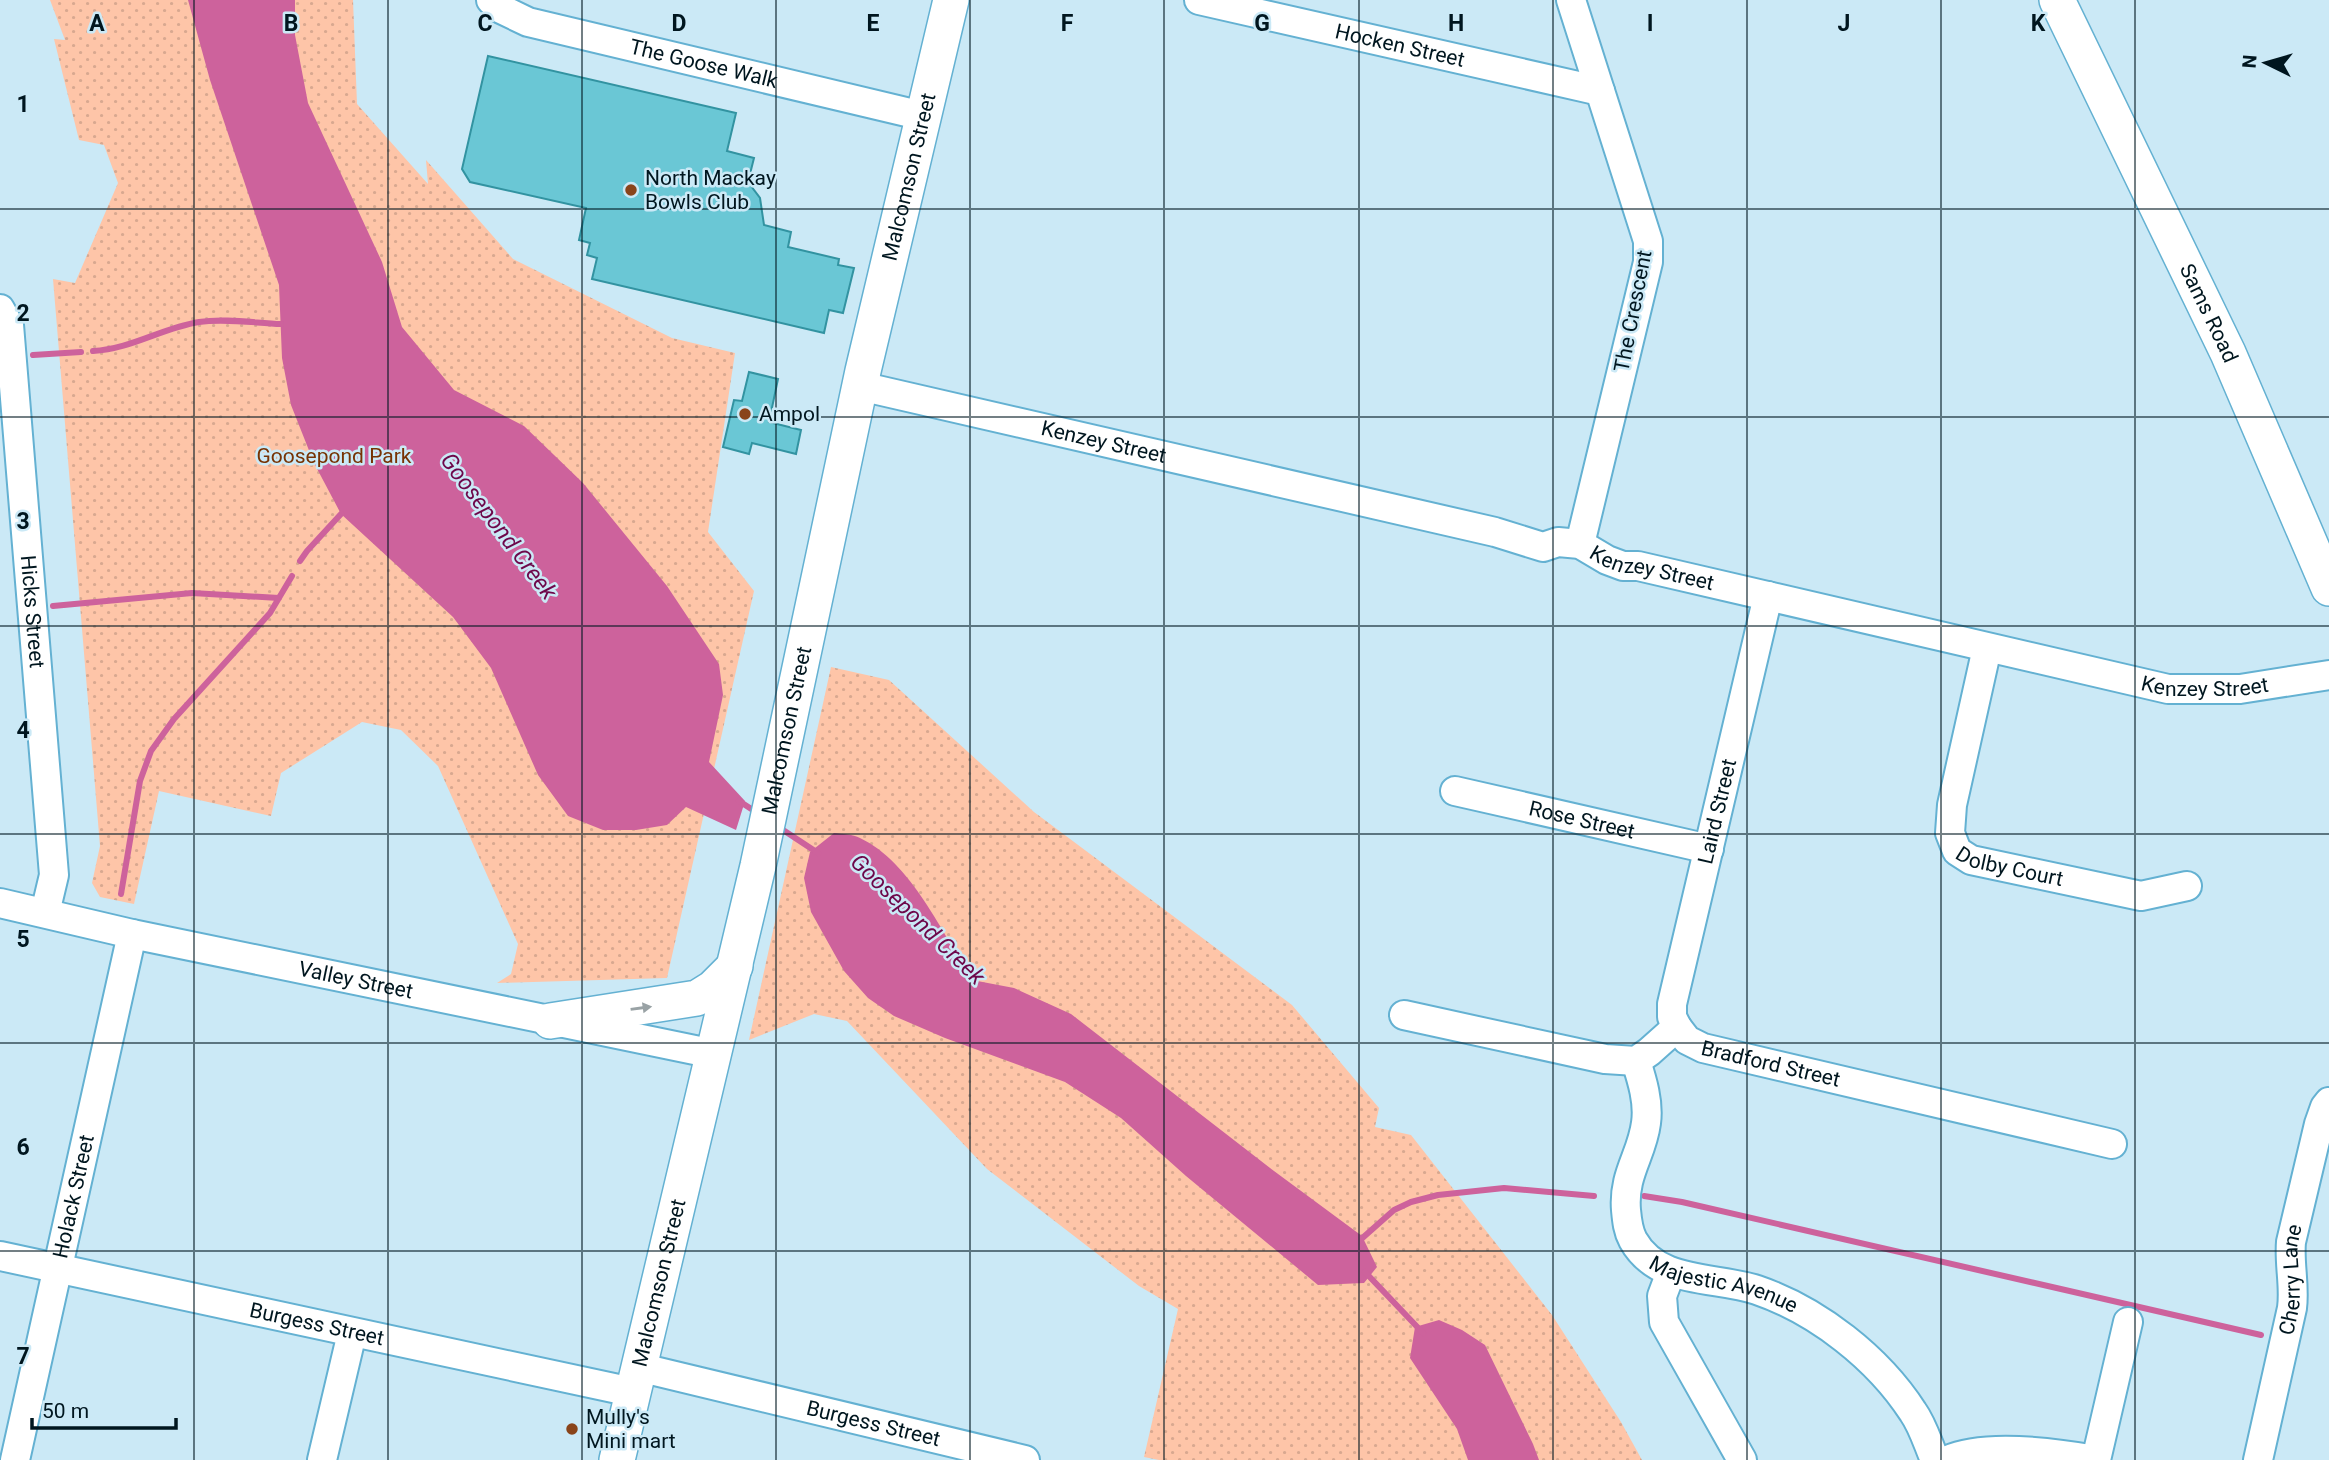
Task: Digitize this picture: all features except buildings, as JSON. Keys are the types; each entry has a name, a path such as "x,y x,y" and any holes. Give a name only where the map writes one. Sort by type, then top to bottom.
{"main road":[{"name":"Malcomson Street","path":"617,1460 781,768 818,576 860,386 951,0"},
{"name":"Sams Road","path":"2055,0 2080,45 2228,353 2329,588"},
{"path":"550,1021 696,998 713,988 735,966"}],"street":[{"name":"The Goose Walk","path":"491,0 500,9 528,22 923,116"},
{"name":"Hocken Street","path":"1199,0 1600,90"},
{"name":"The Crescent","path":"1571,0 1648,241 1648,262 1580,544"},
{"name":"Hicks Street","path":"1,310 9,325 54,875 45,913"},
{"name":"Kenzey Street","path":"860,386 1495,532 1533,545 1543,547 1570,542 1580,544 1607,561 1623,565 1639,566 2168,689 2240,689 2329,675"},
{"name":"Laird Street","path":"1677,1027 1672,1017 1672,1004 1768,596"},
{"name":"Dolby Court","path":"1987,648 1952,805 1950,833 1957,851 1971,860 2141,896 2187,886"},
{"name":"Rose Street","path":"1455,792 1709,849"},
{"name":"Valley Street","path":"0,903 132,934 714,1054"},
{"name":"Holack Street","path":"15,1460 55,1269 132,934"},
{"path":"1404,1015 1576,1054 1636,1060"},
{"name":"Bradford Street","path":"1636,1060 1677,1027 1687,1040 1703,1048 2112,1144"},
{"name":"Majestic Avenue","path":"1636,1060 1643,1081 1646,1125 1626,1185 1628,1228 1634,1243 1652,1262 1671,1272 1758,1290 1831,1328 1887,1377 1915,1414 1935,1460"},
{"name":"Cherry Lane","path":"2258,1460 2292,1308 2294,1294 2291,1242 2319,1124 2329,1102"},
{"name":"Burgess Street","path":"0,1256 352,1333 635,1379 1025,1460"},
{"path":"1671,1272 1662,1296 1664,1322 1742,1460"},
{"path":"1948,1460 1958,1455 1980,1452 2053,1453 2096,1460 2127,1322"},
{"path":"322,1460 352,1333"}],"green space":[{"name":"Goosepond Park","path":"50,0 353,0 357,104 428,184 426,160 513,259 672,338 735,353 708,532 754,591 667,978 497,983 511,974 518,944 438,766 401,730 362,722 281,773 271,816 159,791 134,904 100,897 92,883 100,846 53,279 75,283 118,183 104,145 79,140 54,39 65,40"},
{"path":"831,667 889,680 1034,812 1292,1005 1379,1108 1375,1127 1411,1135 1552,1315 1621,1422 1642,1460 1159,1460 1144,1457 1178,1309 1139,1286 987,1169 847,1021 814,1014 749,1040"}],"water":[{"path":"188,0 295,0 295,35 308,103 382,262 402,327 454,390 524,426 583,483 667,586 719,664 723,695 709,762 745,801 736,830 686,807 667,825 636,830 603,830 568,816 538,775 491,668 453,617 341,514 314,463 291,405 282,358 279,285 210,80"},
{"path":"834,833 860,838 895,864 924,901 972,980 1014,988 1071,1014 1362,1236 1377,1267 1364,1283 1318,1285 1186,1176 1121,1118 1065,1082 945,1038 894,1016 868,998 844,971 811,912 804,878 810,852"},
{"path":"1439,1320 1462,1330 1485,1345 1539,1460 1468,1460 1457,1429 1410,1358 1415,1327"}],"waterway":[{"path":"93,351 120,346 199,322 281,324"},
{"path":"33,355 81,352"},
{"path":"300,561 341,514"},
{"path":"121,894 140,781 151,751 174,719 270,613 292,576"},
{"path":"53,606 192,593 279,598"},
{"name":"Goosepond Creek","path":"739,801 759,814"},
{"name":"Goosepond Creek","path":"777,826 818,853"},
{"path":"1359,1241 1394,1210 1438,1195 1504,1188 1594,1196"},
{"path":"1644,1196 1682,1202 2261,1335"},
{"name":"Goosepond Creek","path":"1365,1272 1423,1333"}],"place":[{"name":"North Mackay Bowls Club","path":"631,190"},
{"name":"Ampol","path":"745,414"},
{"name":"Mully's Mini mart","path":"572,1429"}]}
